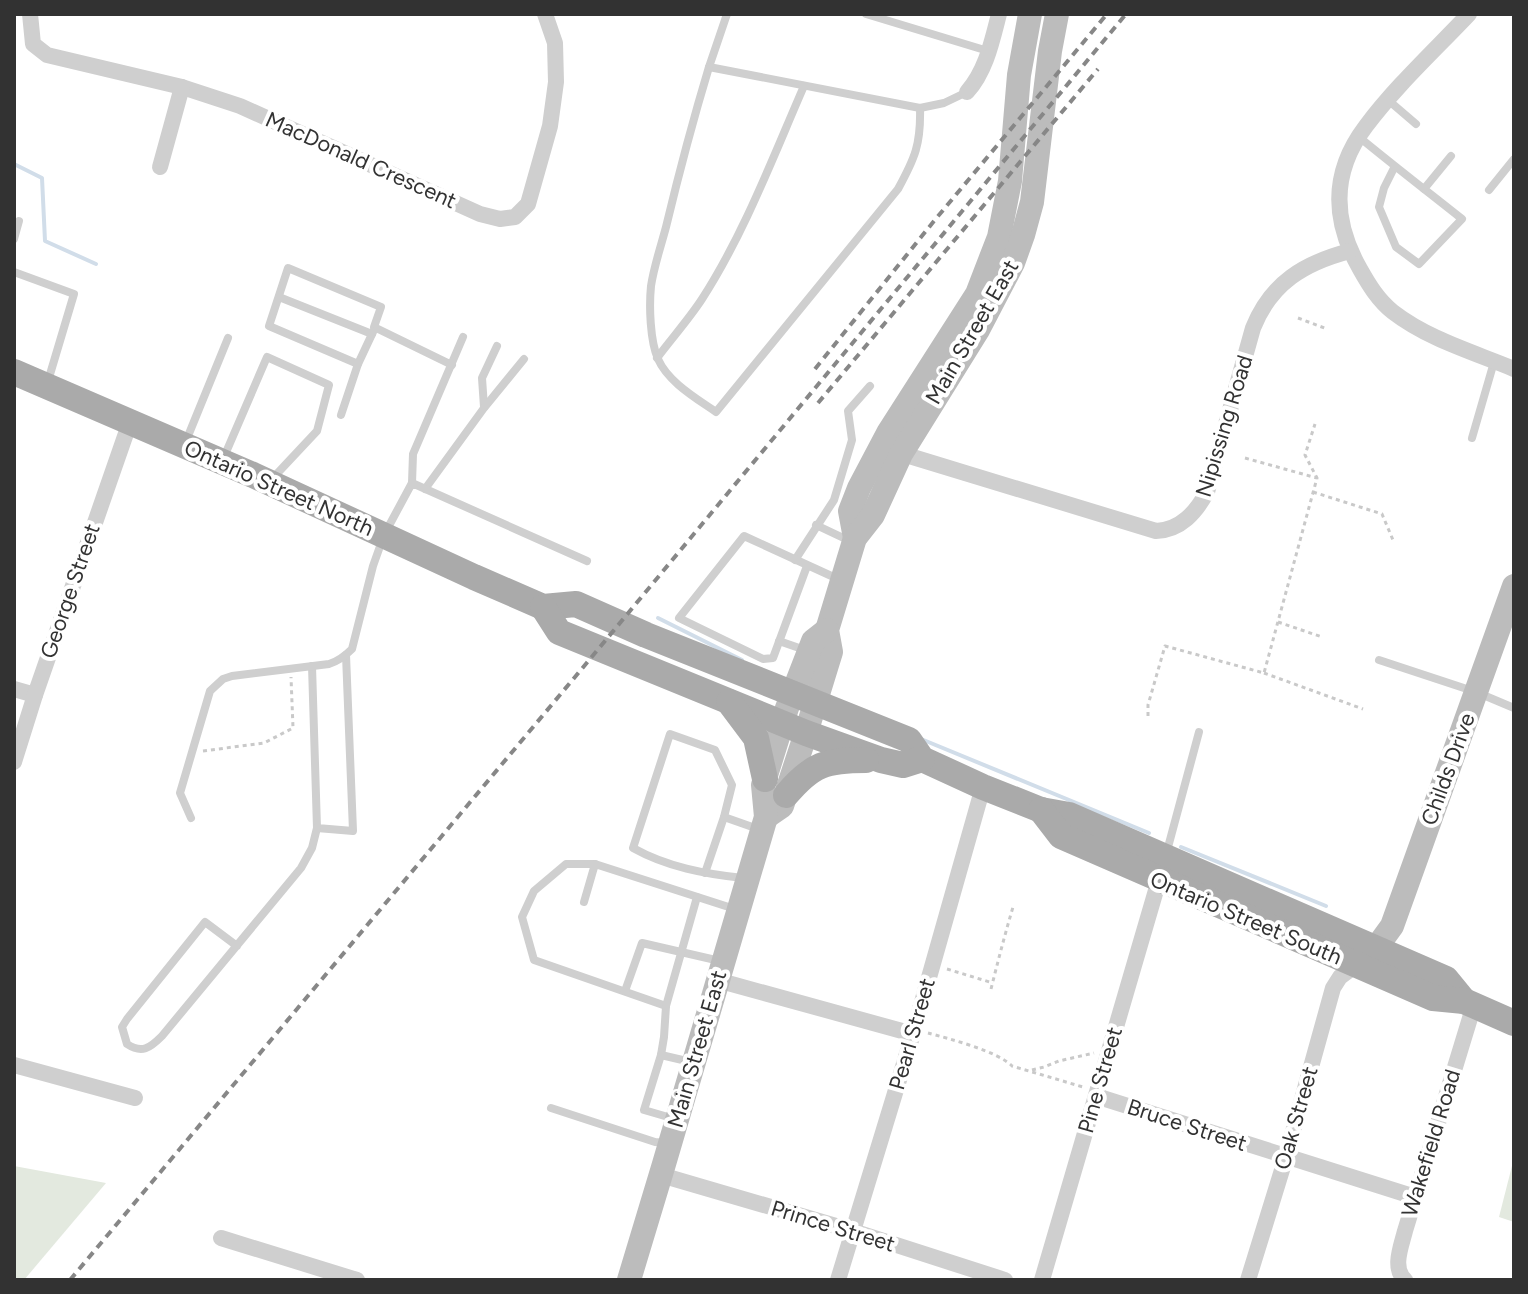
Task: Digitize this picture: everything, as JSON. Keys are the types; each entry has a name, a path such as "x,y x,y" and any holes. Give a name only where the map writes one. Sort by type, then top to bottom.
{"main road":[{"name":"Main Street East","path":"629,1280 764,824 763,785 776,787 804,698 831,652 827,630 854,540 873,515 891,450 977,294 999,237 1010,181 1019,75 1030,14"},
{"name":"Main Street East","path":"891,450 978,330 1013,263 1032,202 1057,14"},
{"name":"Ontario Street North","path":"14,372 222,461 543,607 576,604 804,698"},
{"name":"Childs Drive","path":"1366,957 1392,926 1514,586"},
{"name":"Ontario Street North","path":"543,607 559,632 794,728"},
{"name":"Main Street East","path":"804,698 809,651 813,641 827,630"},
{"name":"Ontario Street South","path":"804,698 909,740 922,759 983,787 1041,810 1069,815 1162,868 1366,957 1446,979 1469,1003 1514,1023"},
{"path":"729,702 756,738 776,787 800,778 819,766 840,760 881,760"},
{"name":"Ontario Street South","path":"794,728 881,760 903,765 922,759"}],"street":[{"name":"MacDonald Crescent","path":"30,14 33,44 47,55 182,87 240,106 480,214 500,219 515,217 528,204 550,126 556,82 555,43 545,14"},
{"path":"967,92 980,74 999,14"},
{"path":"1469,14 1365,127 1343,169 1338,201 1350,251 1373,291 1394,312 1444,341 1514,369"},
{"path":"160,167 182,87"},
{"name":"Nipissing Road","path":"891,450 1156,531 1174,528 1199,506 1207,492 1253,328 1265,304 1278,287 1300,270 1350,251"},
{"name":"George Street","path":"14,762 130,422"},
{"path":"14,689 35,695"},
{"name":"Pearl Street","path":"838,1280 983,787"},
{"name":"Pine Street","path":"1042,1280 1162,868"},
{"name":"Oak Street","path":"1248,1280 1333,988 1340,977 1366,957"},
{"path":"720,971 913,1032"},
{"name":"Wakefield Road","path":"1405,1280 1399,1274 1399,1259 1469,1003"},
{"path":"14,1065 135,1098"},
{"name":"Bruce Street","path":"1097,1094 1415,1197"},
{"name":"Prince Street","path":"661,1175 853,1231 1005,1280"},
{"path":"221,1238 357,1280"}],"lane":[{"path":"727,14 687,139 651,286 651,320 657,358 664,371 678,384 716,412 898,189 919,144 920,108"},
{"path":"866,14 989,51"},
{"path":"709,67 920,108 944,103 967,92"},
{"path":"657,358 701,301 719,271 804,86"},
{"path":"1388,100 1416,124"},
{"path":"1359,137 1462,219 1419,264 1396,247 1379,207 1395,166"},
{"path":"1424,189 1451,156"},
{"path":"1489,190 1514,159"},
{"path":"14,239 19,221"},
{"path":"341,415 381,307 288,268 269,326 358,364"},
{"path":"14,272 74,294 47,385"},
{"path":"279,297 373,331 452,365"},
{"path":"191,818 180,793 210,691 232,676 329,664 338,661 352,649 384,535 412,483 413,454 463,337"},
{"path":"184,445 228,338"},
{"path":"484,408 482,378 497,346"},
{"path":"222,461 267,357 329,385 317,431 269,482"},
{"path":"425,489 524,359"},
{"path":"1472,438 1495,361"},
{"path":"795,560 834,500 852,440 848,417 850,408 870,386"},
{"path":"412,483 587,561"},
{"path":"816,525 854,540"},
{"path":"807,566 773,658 763,659 679,618 744,536 842,581"},
{"path":"779,641 809,651"},
{"path":"317,828 353,831 346,655"},
{"path":"1379,660 1514,708"},
{"path":"237,946 205,922 127,1019 122,1027 127,1044 144,1050 152,1046 237,946 301,868 312,848 317,828 312,666"},
{"path":"1162,868 1199,732"},
{"path":"705,873 732,785 715,750 670,734 633,848 688,870 705,873 747,879"},
{"path":"724,817 764,824"},
{"path":"666,1006 534,960 522,917 534,891 566,864 595,864 738,910"},
{"path":"584,902 595,864"},
{"path":"551,1108 655,1142 673,1131 644,1110 661,1055 666,1006 697,897"},
{"path":"625,991 642,943 680,953 720,971"},
{"path":"661,1055 693,1062"}],"path":[{"path":"1298,318 1327,329"},
{"path":"1264,673 1317,478 1305,455 1315,424"},
{"path":"1245,458 1317,478"},
{"path":"1312,491 1382,514 1393,540"},
{"path":"1278,622 1322,637"},
{"path":"1148,716 1148,705 1165,646 1264,673 1363,709"},
{"path":"192,753 264,743 293,728 291,668"},
{"path":"991,989 1013,907"},
{"path":"932,965 993,983"},
{"path":"913,1032 932,1034 991,1054 1012,1066 1097,1094"},
{"path":"1028,1071 1093,1053 1109,1052"}],"shaded area":[{"path":"1514,1158 1514,1222 1499,1217"},
{"path":"14,1166 106,1183 24,1280 14,1280"}],"waterway":[{"path":"14,164 42,178 45,241 96,264"},
{"path":"658,618 742,660"},
{"path":"921,739 1149,833"},
{"path":"1181,847 1326,906"}],"railway":[{"path":"815,369 1107,14"},
{"path":"70,1280 1126,14"},
{"path":"818,403 1098,69"}]}
